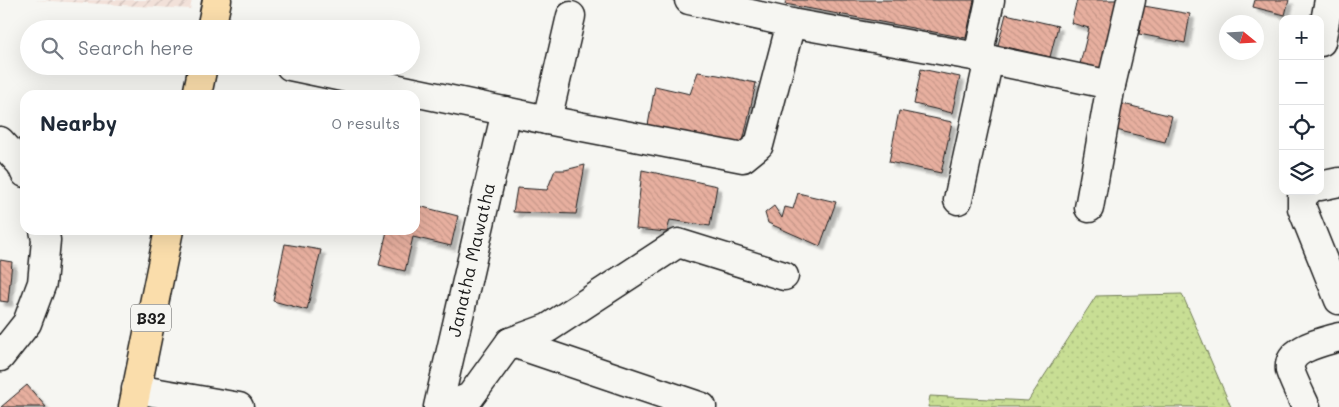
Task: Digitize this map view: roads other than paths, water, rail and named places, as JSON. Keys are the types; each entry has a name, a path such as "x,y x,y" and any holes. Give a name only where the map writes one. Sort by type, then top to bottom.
{"main road":[{"path":"212,20 217,0"},
{"path":"198,90 201,75"},
{"name":"B32","path":"134,398 168,235"}],"street":[{"path":"689,0 791,23 983,58 1111,84"},
{"path":"958,200 983,58 990,0"},
{"path":"1089,208 1111,84 1131,0"},
{"path":"1324,26 1329,0"},
{"path":"547,120 570,16"},
{"path":"420,93 742,158 759,145 791,23"},
{"path":"333,75 405,90"},
{"name":"Janatha Mawatha","path":"438,407 506,111"},
{"path":"0,141 20,163"},
{"path":"1324,185 1339,182"},
{"path":"1305,200 1339,300"},
{"path":"0,357 27,323 42,283 45,235"},
{"path":"446,407 470,397 510,342 548,328 678,243 784,276"},
{"path":"1306,407 1290,369 1292,359 1303,348 1339,338"},
{"path":"510,342 702,407"},
{"path":"134,398 239,407"}]}
